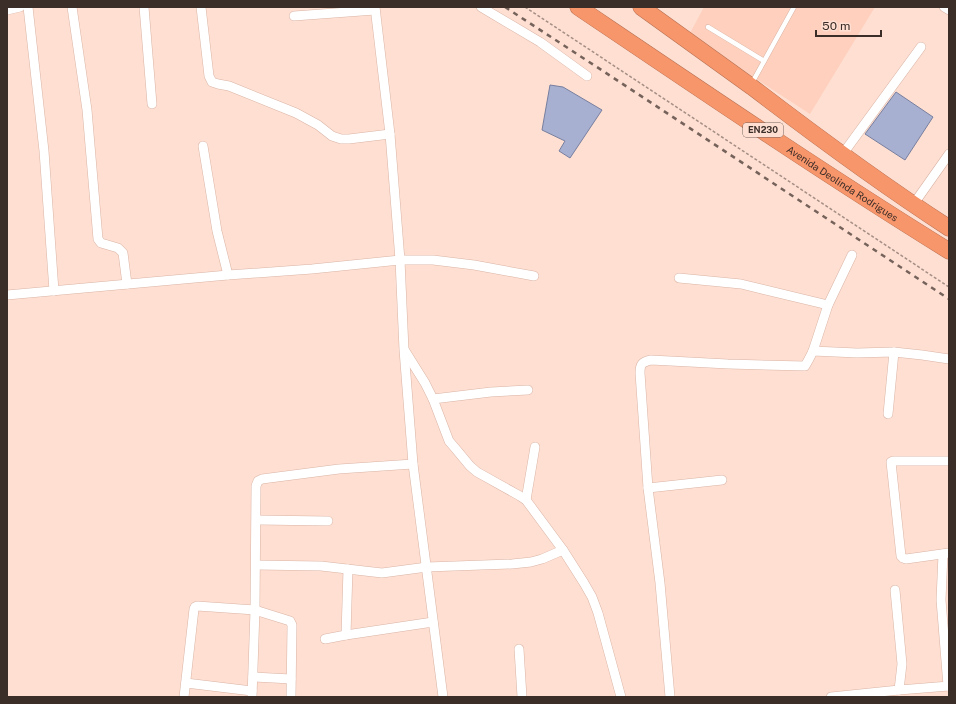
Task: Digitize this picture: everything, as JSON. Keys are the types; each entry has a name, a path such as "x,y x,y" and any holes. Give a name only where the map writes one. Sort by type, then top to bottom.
{"highway":[{"name":"Avenida Deolinda Rodrigues","path":"578,7 772,137 949,251"},
{"name":"Avenida Deolinda Rodrigues","path":"641,7 842,155 913,205 949,228"}],"street":[{"path":"7,10 20,7"},
{"path":"28,7 44,151 54,291"},
{"path":"72,7 87,110 98,239 101,243 118,248 123,253 126,284"},
{"path":"144,7 152,104"},
{"path":"201,7 209,76 212,82 229,86 296,113 318,125 332,136 341,139 390,134"},
{"path":"481,7 540,42 587,76"},
{"path":"944,7 949,10"},
{"path":"294,16 375,9 390,134 400,260 404,350 413,464 443,697"},
{"path":"842,155 921,47"},
{"path":"203,146 217,232 228,275"},
{"path":"913,205 949,154"},
{"path":"670,697 660,582 648,488 640,373 641,364 645,361 651,360 805,366 813,351 828,305 852,255"},
{"path":"7,295 400,260 433,260 474,265 534,276"},
{"path":"679,278 741,284 828,305"},
{"path":"404,350 425,383 450,441 470,466 477,472 526,500 563,550 584,582 598,613 621,697"},
{"path":"813,351 857,353 894,352 949,359"},
{"path":"888,414 894,352"},
{"path":"433,399 491,392 528,390"},
{"path":"526,500 535,447"},
{"path":"831,697 948,686 941,600 946,554 906,559 901,556 891,462 949,461"},
{"path":"186,684 252,694 256,565 256,486 258,481 262,478 339,469 413,464"},
{"path":"648,488 722,480"},
{"path":"256,520 328,521"},
{"path":"256,565 322,566 382,573 427,567 531,562 563,550"},
{"path":"346,635 348,569"},
{"path":"895,590 902,664 899,690"},
{"path":"184,697 194,607 197,606 255,610 290,621 291,697"},
{"path":"325,639 433,622"},
{"path":"519,649 522,697"},
{"path":"253,677 291,679"}],"lane":[{"path":"750,86 794,7"},
{"path":"708,27 764,61"}],"path":[{"path":"525,7 949,286"}],"shaded area":[{"path":"704,7 875,7 810,114 689,35"}],"building":[{"path":"550,85 563,87 602,110 570,158 559,151 565,141 542,130"},
{"path":"896,92 933,117 905,160 865,134"}],"railway":[{"path":"505,7 949,299"}]}
